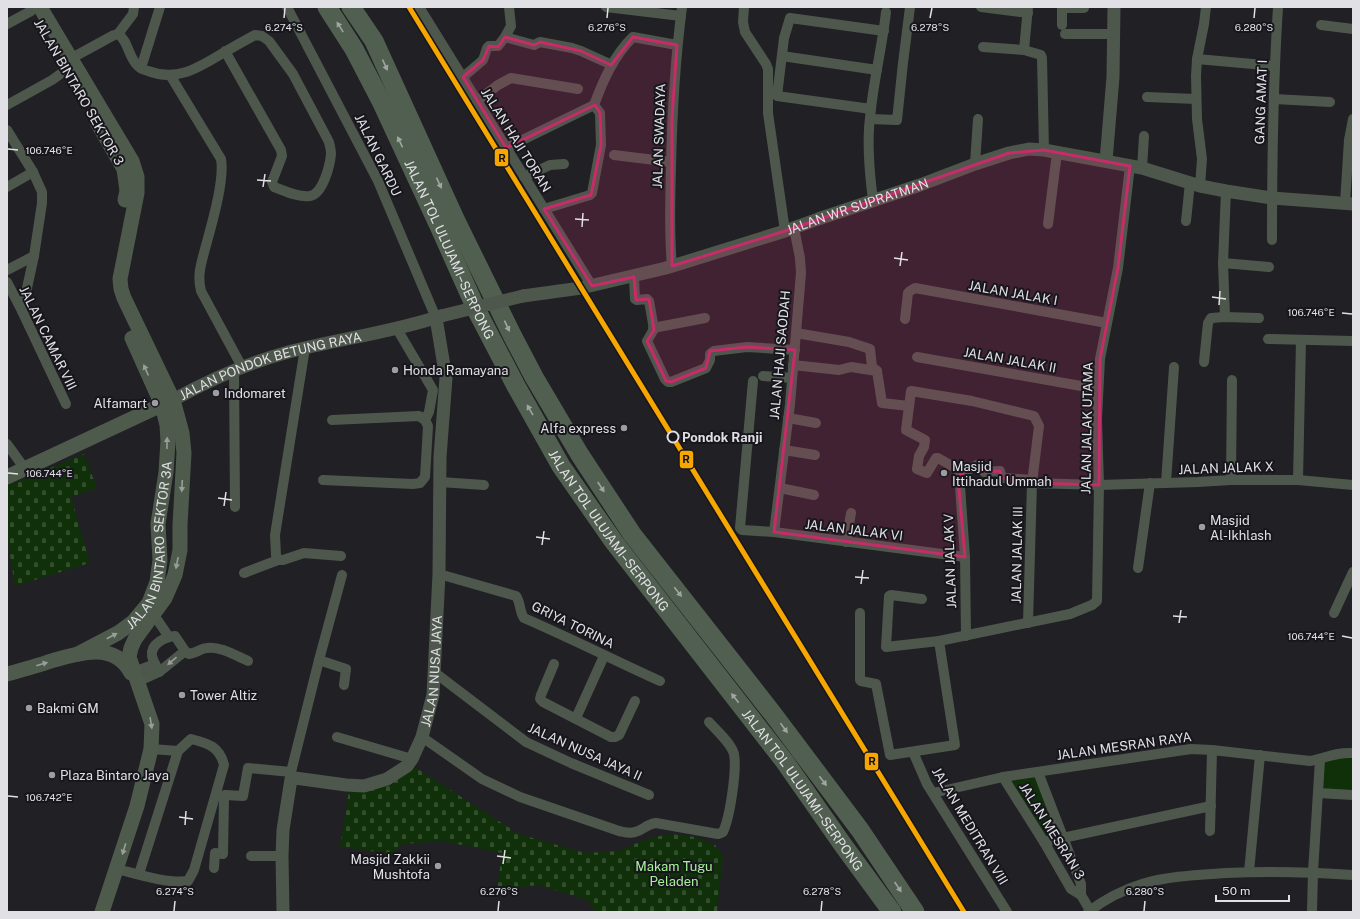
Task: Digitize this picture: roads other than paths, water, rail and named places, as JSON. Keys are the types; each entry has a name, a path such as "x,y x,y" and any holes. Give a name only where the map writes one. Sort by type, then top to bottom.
{"highway":[{"name":"JALAN TOL ULUJAMI–SERPONG","path":"328,7 354,49 381,101 478,313 516,386 561,466 614,542 784,762 892,912"},
{"name":"JALAN TOL ULUJAMI–SERPONG","path":"352,7 374,41 455,219 512,336 534,377 580,455 632,534 773,714 860,830 915,912"},
{"path":"362,7 374,41"}],"main road":[{"name":"JALAN BINTARO SEKTOR 3","path":"33,8 68,65 132,161 137,177 137,193 120,280 121,289 168,403"},
{"name":"JALAN PONDOK BETUNG RAYA","path":"7,477 168,403"},
{"name":"JALAN BINTARO SEKTOR 3A","path":"78,654 118,633 133,622 149,603 157,582 160,560 158,524 166,472 168,403"},
{"name":"JALAN BINTARO SEKTOR 3A","path":"104,911 137,806 151,749 152,724 129,657 130,648 165,598 175,575 180,550 184,453 182,433 168,403"},
{"path":"158,524 169,521 180,525"},
{"name":"JALAN BINTARO SEKTOR 3A","path":"7,674 90,652 103,653 119,659 126,664 135,682 137,680"}],"street":[{"path":"7,105 52,80 68,65 114,35 118,34 133,14 134,7"},
{"path":"141,68 160,7"},
{"name":"JALAN GARDU","path":"287,7 378,181 439,317"},
{"name":"JALAN HAJI TORAN","path":"419,7 592,286"},
{"path":"463,77 483,60 489,46 498,46 505,37 511,26 509,7"},
{"path":"606,7 681,11"},
{"name":"JALAN HAJI SAODAH","path":"744,7 744,32 768,69 768,113 790,230 800,258 801,273 788,418 774,532"},
{"path":"884,31 790,18 784,38 776,96 897,120 902,62 910,7"},
{"path":"981,7 1028,10 1024,50"},
{"path":"1084,8 1062,7 1064,29 1114,34"},
{"path":"1106,161 1114,77 1114,7"},
{"path":"1186,221 1193,186 1202,159 1196,99 1196,76 1197,59 1206,7"},
{"name":"GANG AMAT I","path":"1272,240 1274,99 1278,7"},
{"path":"7,24 33,8"},
{"name":"JALAN SWADAYA","path":"672,266 670,218 672,119 681,11"},
{"path":"874,200 870,152 870,114 886,12"},
{"path":"1321,25 1353,29"},
{"path":"118,34 122,36 132,59 137,66 158,75 183,73 196,68 225,51 255,35 269,41 293,74 329,142 331,153 326,179 316,194 311,196 303,196 274,187 272,185 282,156 281,150 225,51"},
{"path":"505,37 534,45 540,42 572,48 612,66"},
{"path":"506,148 594,105 612,66 633,37 677,45"},
{"path":"983,47 1024,50 1038,54 1042,58 1044,150"},
{"path":"782,56 877,70"},
{"path":"1197,59 1275,66"},
{"path":"170,75 221,159 223,167 214,217 198,281 201,291 238,368 236,507"},
{"path":"477,100 511,78 578,89"},
{"path":"1147,97 1196,99"},
{"path":"1274,99 1330,102"},
{"path":"544,209 590,195 592,193 601,145 600,113 594,105"},
{"path":"975,164 978,119"},
{"path":"1349,203 1349,140 1353,119"},
{"path":"7,130 33,172 42,192 34,256 22,311"},
{"name":"JALAN JALAK UTAMA","path":"1028,623 1070,614 1092,605 1097,601 1099,485 1098,389 1100,359 1136,167 1144,136"},
{"name":"JALAN WR SUPRATMAN","path":"523,296 592,286 634,277 672,266 790,230 920,185 975,164 1009,153 1029,149 1044,150 1136,167 1193,186 1272,198 1349,203"},
{"path":"1048,224 1057,153"},
{"path":"614,155 671,162"},
{"path":"524,177 550,165 564,164"},
{"path":"7,187 33,172"},
{"path":"1225,317 1223,263 1226,191"},
{"path":"7,270 34,256"},
{"path":"1223,263 1268,267"},
{"path":"634,277 635,299 649,300 653,328 647,341 665,379 668,382 706,368 710,360 710,354 714,351 747,347 795,350"},
{"name":"JALAN CAMAR VIII","path":"7,282 66,404"},
{"name":"JALAN JALAK I","path":"904,319 908,293 910,290 915,288 1107,323"},
{"name":"JALAN PONDOK BETUNG RAYA","path":"168,403 205,382 238,368 305,348 397,329 523,296"},
{"name":"JALAN NUSA JAYA","path":"291,776 295,778 346,785 364,786 387,779 407,766 412,759 422,737 433,695 439,574 440,457 446,378 439,317"},
{"path":"653,328 705,318"},
{"path":"1204,362 1209,320 1211,318 1259,318"},
{"path":"397,329 433,390 429,412 425,420"},
{"path":"796,333 849,342 870,349 872,367 877,371 882,403 909,406 906,430 925,440 924,447 919,456 917,469 927,473 936,458 938,458 961,471 960,481"},
{"path":"1268,339 1353,341"},
{"path":"1298,480 1301,340"},
{"path":"278,560 276,555 275,535 305,348"},
{"name":"JALAN JALAK II","path":"917,357 1098,389"},
{"path":"793,365 839,370 851,367 877,371"},
{"path":"1166,483 1174,367"},
{"path":"763,376 792,378"},
{"path":"1231,480 1232,380"},
{"name":"JALAN JALAK VI","path":"753,381 741,529 744,531 774,532 965,557"},
{"name":"JALAN JALAK III","path":"909,406 911,391 972,401 1034,416 1039,426 1032,482 1028,623"},
{"path":"323,480 413,484 420,483 425,477 428,426 425,420 419,416 332,420"},
{"path":"788,418 816,423"},
{"path":"7,444 25,469"},
{"path":"784,450 815,455"},
{"path":"960,481 979,464 984,472 1000,471 1002,478 1032,482 1099,485"},
{"name":"JALAN JALAK X","path":"1099,485 1231,480 1298,480 1353,485"},
{"name":"JALAN JALAK V","path":"960,481 965,557 966,636"},
{"path":"440,482 484,485"},
{"path":"1138,568 1150,483"},
{"path":"780,488 814,495"},
{"path":"846,542 851,513"},
{"path":"244,572 304,553 342,556"},
{"path":"1334,613 1353,572"},
{"name":"GRIYA TORINA","path":"439,574 516,596 519,601 521,614 524,618 566,636 604,656 660,681"},
{"path":"283,912 283,830 291,776 319,660 342,575"},
{"path":"922,599 889,596 886,646 939,641 1028,623"},
{"path":"860,613 860,680 876,684 889,754 913,752 955,745 939,641"},
{"path":"154,615 169,637"},
{"path":"157,668 152,656 155,645 169,637 175,636 185,651 189,654 196,653 207,648 221,650 248,661"},
{"path":"137,680 185,651"},
{"path":"576,718 604,656"},
{"path":"319,660 346,670 344,685"},
{"path":"554,664 540,699 542,702 611,737 615,737 619,734 635,701"},
{"name":"JALAN NUSA JAYA II","path":"434,672 526,742 571,763 649,795"},
{"path":"422,737 482,779 520,797 618,831 628,833 637,832 650,824 656,823 718,834 723,832 728,816 734,773 734,753 726,741 709,722"},
{"path":"337,737 412,759"},
{"path":"117,869 139,874 179,883 188,881 194,870 224,765 222,756 216,749 202,741 191,739 178,751 139,874"},
{"path":"151,749 178,751"},
{"name":"JALAN MESRAN RAYA","path":"933,792 1004,777 1191,749 1260,755 1310,762 1342,752 1353,753"},
{"path":"1210,831 1212,750"},
{"name":"JALAN MEDITRAN VIII","path":"913,752 922,774 1007,912"},
{"path":"1249,872 1260,755"},
{"path":"1312,912 1320,760"},
{"path":"214,868 215,853 223,854 225,795 242,796 248,768 291,776"},
{"name":"JALAN MESRAN 3","path":"1038,772 1081,884 1081,895 1090,912"},
{"name":"JALAN MESRAN 3","path":"1004,777 1072,889 1081,895"},
{"path":"1318,792 1353,795"},
{"path":"1044,842 1211,806"},
{"path":"251,856 282,856"},
{"path":"1090,912 1114,895 1141,884 1174,877 1249,872 1313,872 1353,875"}],"place":[{"name":"Honda Ramayana","path":"395,370"},
{"name":"Indomaret","path":"216,393"},
{"name":"Alfamart","path":"155,403"},
{"name":"Alfa express","path":"624,428"},
{"name":"Pondok Ranji","path":"673,437"},
{"name":"Masjid Ittihadul Ummah","path":"944,473"},
{"name":"Masjid Al-Ikhlash","path":"1202,527"},
{"name":"Tower Altiz","path":"182,695"},
{"name":"Bakmi GM","path":"29,708"},
{"name":"Plaza Bintaro Jaya","path":"52,775"},
{"name":"Masjid Zakkii Mushtofa","path":"438,866"}],"park label":[{"name":"Makam Tugu Peladen","path":"674,874"}]}
